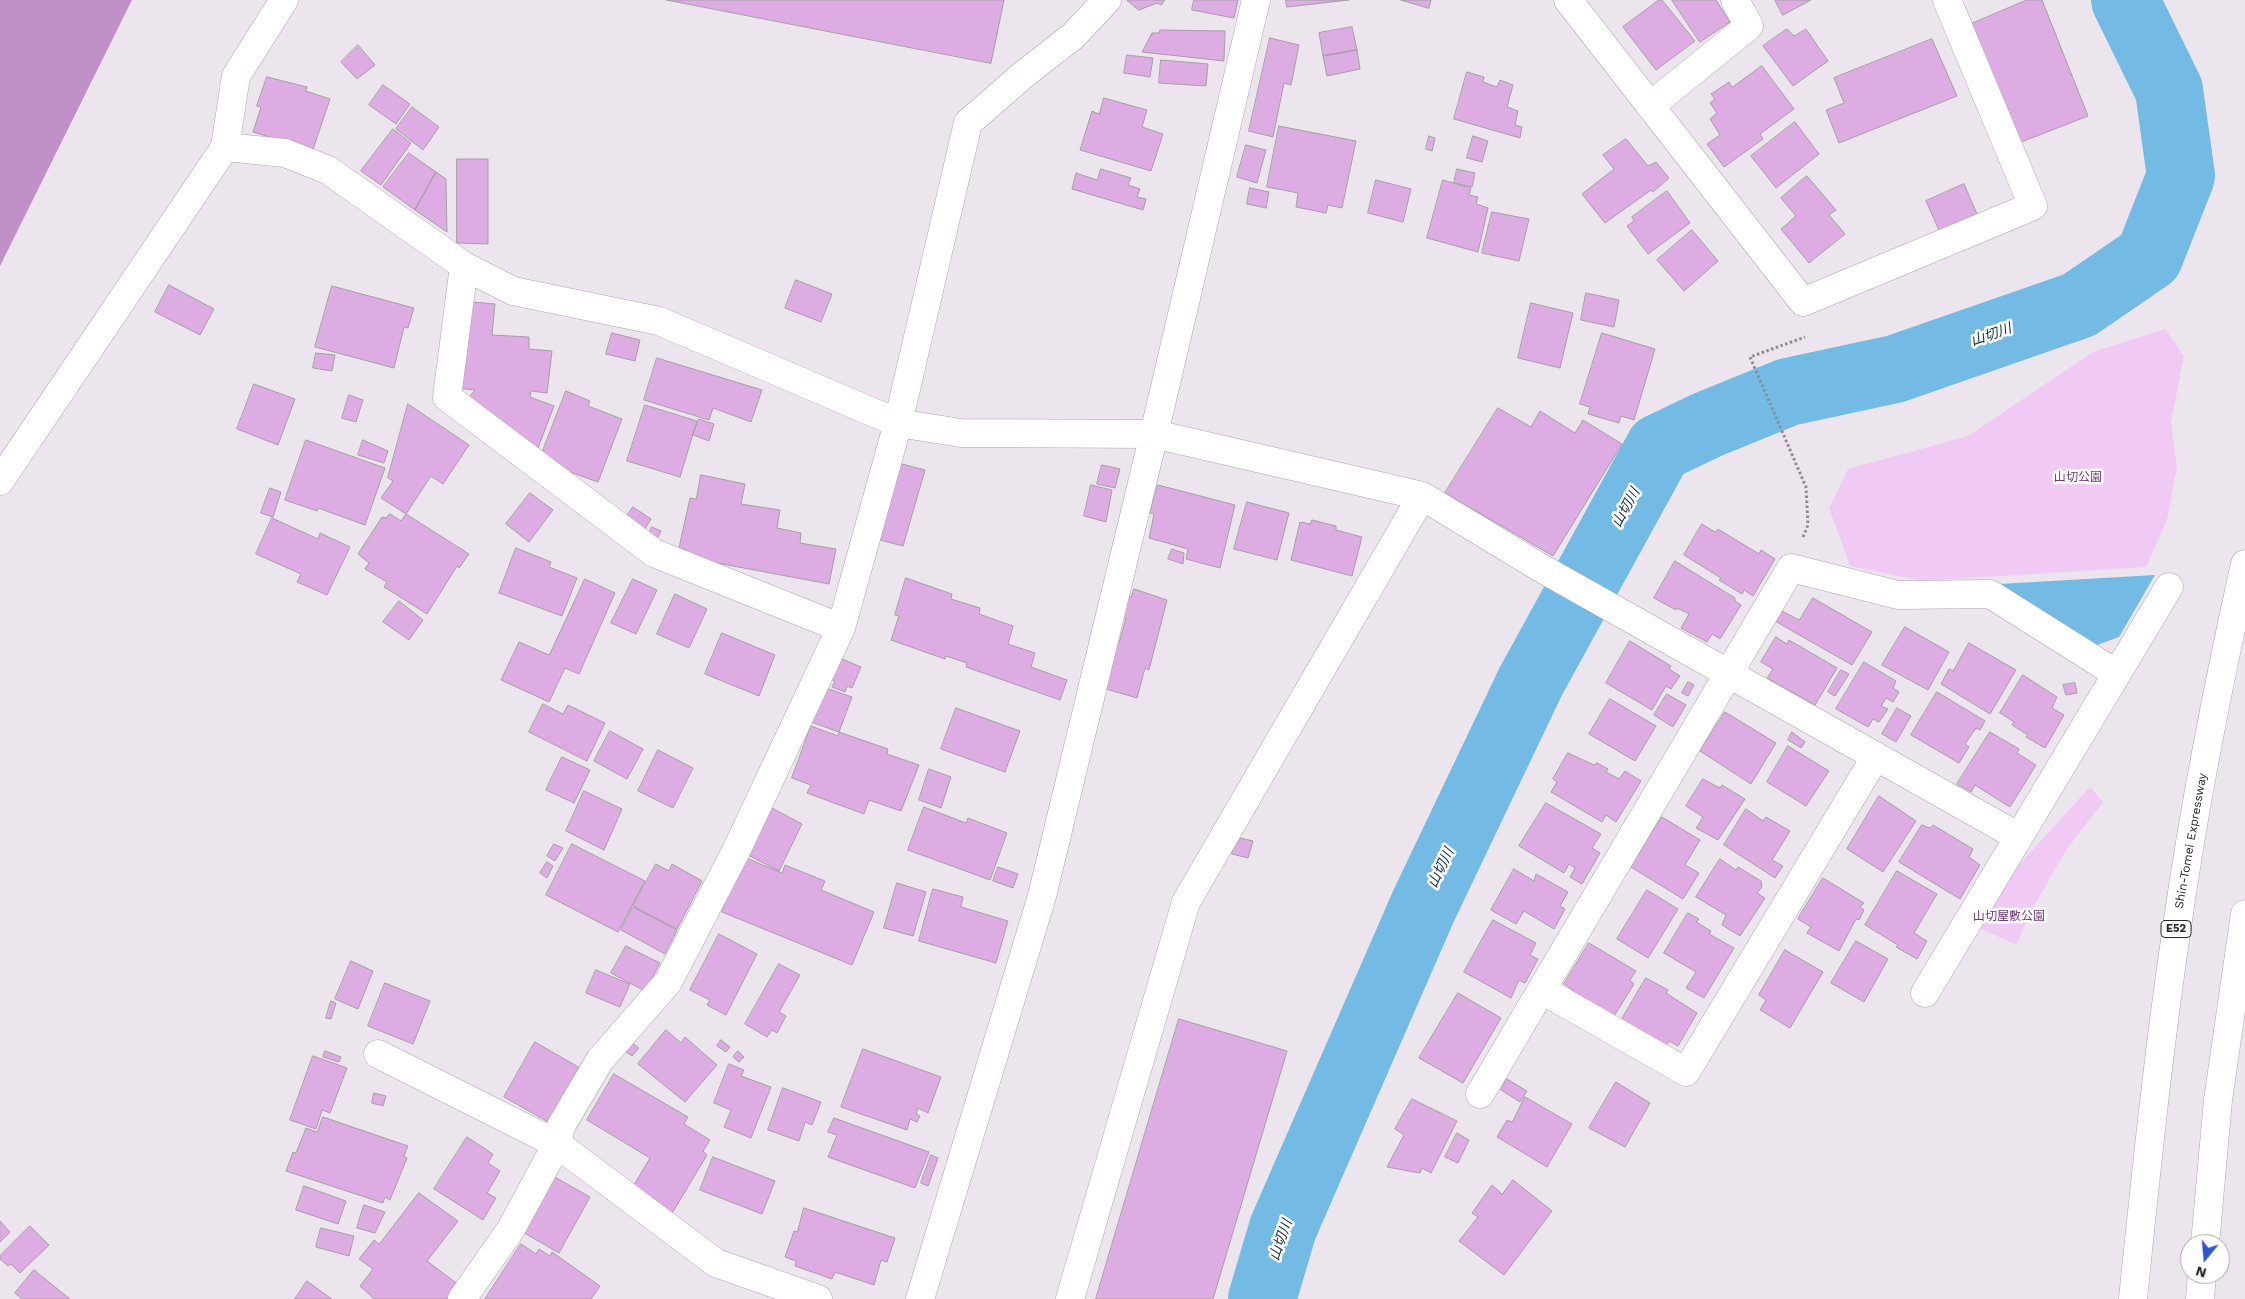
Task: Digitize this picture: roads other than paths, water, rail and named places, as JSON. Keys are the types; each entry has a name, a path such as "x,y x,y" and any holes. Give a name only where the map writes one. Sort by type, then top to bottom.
{"main road":[{"path":"0,482 225,147 236,76 284,0"},
{"path":"462,1299 511,1229 557,1144 562,1126 600,1060 668,982 737,849 841,628 898,424 968,123 1023,74 1073,36 1107,0"},
{"path":"920,1299 1042,896 1154,434 1256,0"},
{"path":"1568,0 1802,302 2033,206 1947,0"},
{"path":"1650,106 1749,26 1735,0"},
{"path":"225,147 285,153 328,170 464,266 513,291 658,321 898,424 960,433 1154,434 1422,496 1541,568 1729,672 2019,837"},
{"path":"464,266 447,397 654,553 841,628"},
{"path":"1070,1299 1186,902 1422,496"},
{"name":"Shin-Tomei Expressway","path":"2133,1299 2155,1086 2178,918 2204,768 2245,564"},
{"path":"1480,1094 1791,568 1898,595 1990,594 2117,674"},
{"path":"1925,993 2169,587"},
{"path":"1542,990 1686,1072 1876,756"},
{"path":"2206,1234 2218,1100 2245,914"},
{"path":"378,1054 557,1144 716,1263 818,1299"},
{"path":"2200,1299 2201,1284"}],"water":[{"path":"2155,575 2119,637 2097,645 1999,584"}],"waterway":[{"name":"山切川","path":"1262,1299 1283,1228 1424,905 1531,681 1659,448 1707,425 1788,392 1895,369 2079,305 2149,257 2181,176 2169,90 2125,0"}],"park label":[{"name":"山切公園","path":"2078,477"},
{"name":"山切屋敷公園","path":"2009,916"}]}
